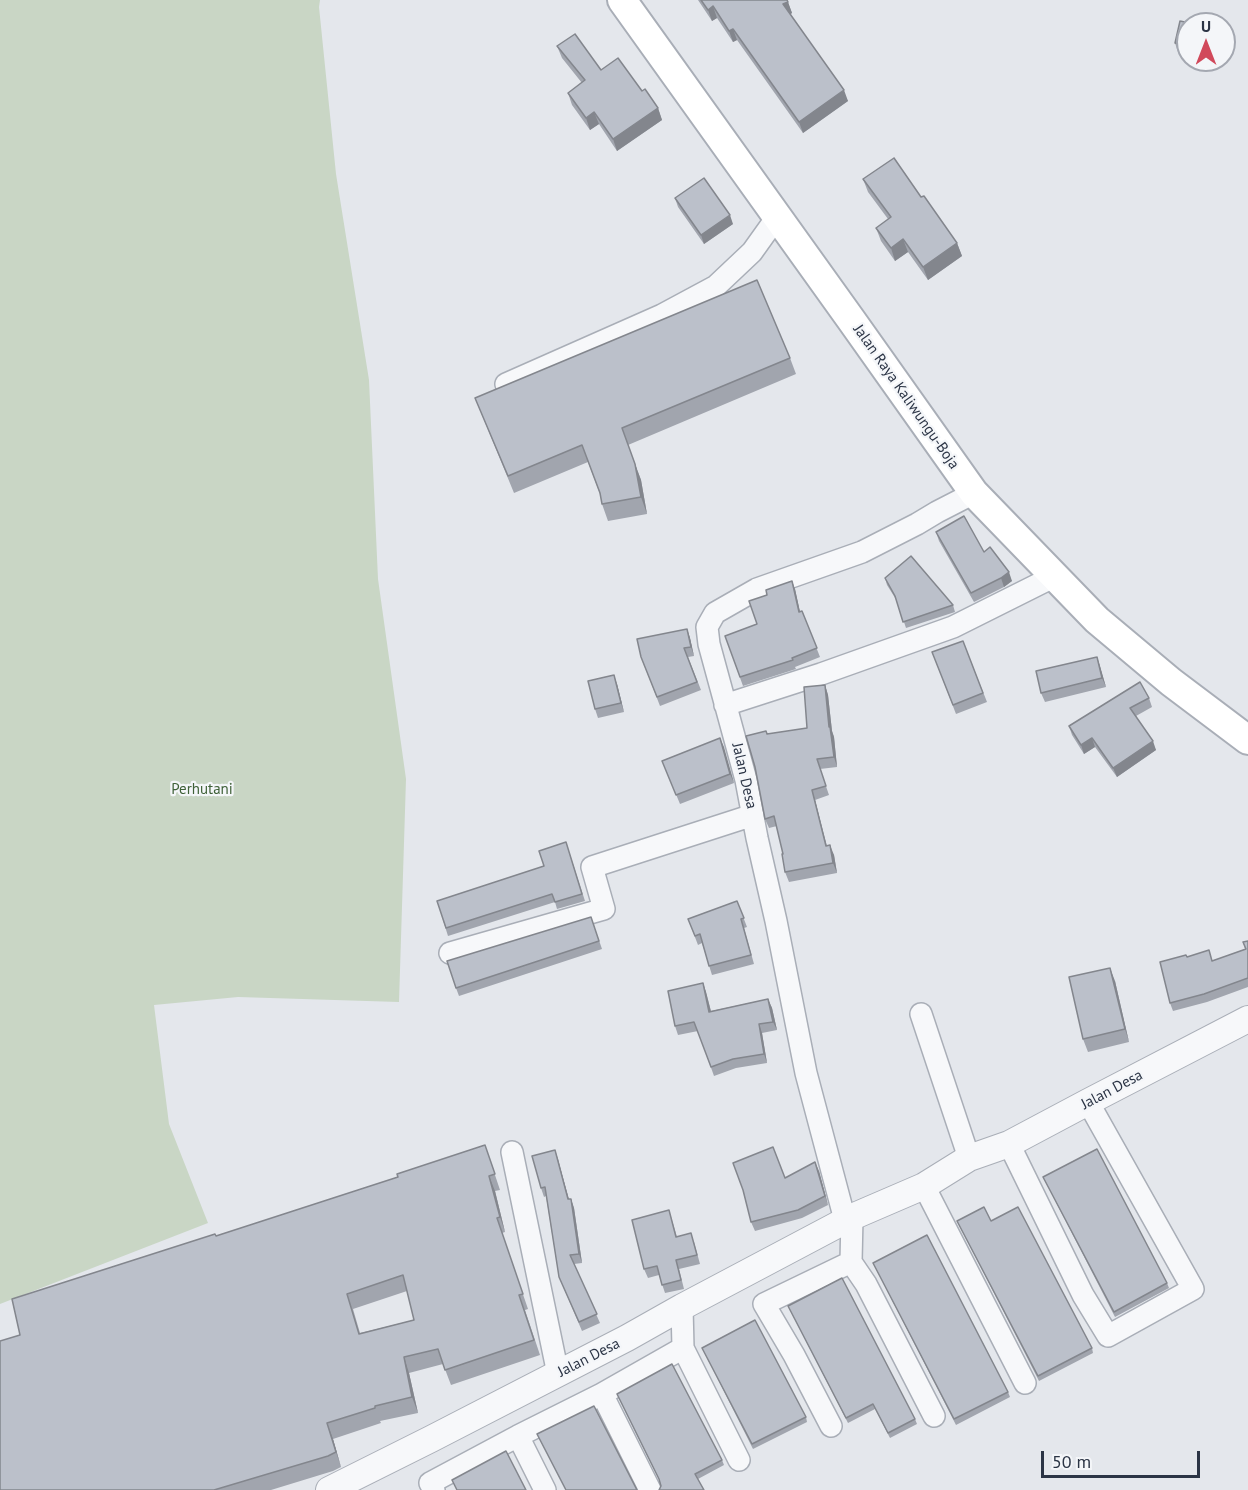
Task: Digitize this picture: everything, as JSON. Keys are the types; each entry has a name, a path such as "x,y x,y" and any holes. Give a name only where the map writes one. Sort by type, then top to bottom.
{"main road":[{"name":"Jalan Raya Kaliwungu-Boja","path":"622,0 974,493 1097,620 1171,682 1248,740"}],"street":[{"path":"506,384 662,315 716,286 752,252 777,217"},
{"name":"Jalan Desa","path":"848,1219 806,1073 746,780 709,644 707,627 715,613 757,589 862,552 974,493"},
{"path":"725,705 953,627 1055,576"},
{"path":"450,953 604,909 592,867 753,815"},
{"path":"921,1014 969,1158"},
{"name":"Jalan Desa","path":"329,1490 627,1338 848,1219 924,1186 969,1158 1009,1144 1248,1019"},
{"path":"1009,1144 1083,1295 1108,1336 1192,1288 1088,1102"},
{"path":"512,1152 558,1374"},
{"path":"924,1186 1025,1383"},
{"path":"848,1219 851,1262 866,1284 934,1416"},
{"path":"831,1426 764,1304 851,1262"},
{"path":"682,1307 683,1348 739,1460"},
{"path":"427,1488 518,1436 602,1394 683,1348"},
{"path":"602,1394 650,1490"},
{"path":"518,1436 545,1490"}],"green space":[{"name":"Perhutani","path":"0,0 320,0 336,174 369,380 378,579 406,779 399,1002 238,997 154,1005 169,1124 208,1223 0,1304"}],"building":[{"path":"701,0 787,0 788,2 783,4 844,90 799,122 733,29 729,31 713,6 708,10"},
{"path":"575,34 601,70 618,58 642,91 645,89 658,108 613,139 594,112 586,118 568,93 585,80 557,46"},
{"path":"894,158 957,243 923,267 903,239 891,248 876,228 891,217 863,179"},
{"path":"704,178 730,215 701,235 675,198"},
{"path":"757,280 790,358 622,428 635,464 641,497 602,504 582,445 508,476 475,398"},
{"path":"964,516 984,552 990,547 1009,572 971,593 936,532"},
{"path":"911,556 953,605 903,622 895,596 885,578"},
{"path":"792,581 799,612 802,611 817,648 792,658 793,660 740,677 725,636 757,624 749,601 767,595 766,590"},
{"path":"687,629 691,647 684,648 697,682 657,697 641,657 637,639"},
{"path":"963,641 983,693 953,705 932,652"},
{"path":"1097,657 1102,678 1041,693 1036,671"},
{"path":"614,675 621,703 595,709 588,681"},
{"path":"1140,682 1149,698 1130,708 1153,741 1113,768 1092,738 1081,745 1069,726"},
{"path":"825,685 834,757 817,759 826,786 812,790 826,846 830,845 833,863 785,872 774,816 765,819 755,767 746,736 766,731 767,734 807,728 804,687"},
{"path":"720,738 730,774 676,795 662,761"},
{"path":"566,842 582,894 555,902 552,894 446,928 437,901 544,866 539,851"},
{"path":"737,901 744,918 741,919 751,955 709,966 700,934 695,936 688,919"},
{"path":"591,917 599,941 456,988 447,961"},
{"path":"1248,941 1248,978 1204,994 1170,1003 1160,962 1209,950 1212,961 1246,949 1243,942"},
{"path":"1110,968 1125,1029 1083,1039 1069,977"},
{"path":"703,983 709,1012 768,999 773,1022 759,1024 764,1054 733,1059 711,1067 694,1022 675,1026 668,991"},
{"path":"485,1145 495,1174 489,1176 500,1217 497,1218 523,1294 519,1295 534,1340 445,1370 438,1349 404,1357 412,1397 375,1406 375,1408 327,1423 336,1452 214,1490 0,1490 0,1341 20,1335 12,1299 398,1177 397,1174","holes":["403,1275 414,1320 359,1334 347,1294"]},
{"path":"773,1147 785,1178 815,1162 825,1196 798,1210 751,1222 733,1163"},
{"path":"1097,1149 1167,1283 1114,1312 1043,1177"},
{"path":"555,1150 568,1199 571,1199 579,1254 570,1255 597,1314 579,1322 559,1277 545,1187 541,1188 532,1156"},
{"path":"984,1207 991,1221 1018,1207 1092,1348 1038,1376 957,1221"},
{"path":"669,1210 676,1237 691,1233 697,1255 676,1260 681,1280 662,1285 657,1266 644,1269 632,1220"},
{"path":"927,1235 1008,1392 954,1419 873,1263"},
{"path":"842,1278 915,1419 888,1433 873,1404 846,1418 788,1306"},
{"path":"755,1320 806,1417 752,1444 702,1348"},
{"path":"672,1364 722,1460 695,1474 704,1490 659,1490 661,1486 659,1479 617,1394"},
{"path":"594,1406 637,1490 566,1490 537,1434"},
{"path":"506,1451 526,1490 457,1490 452,1480"}]}
